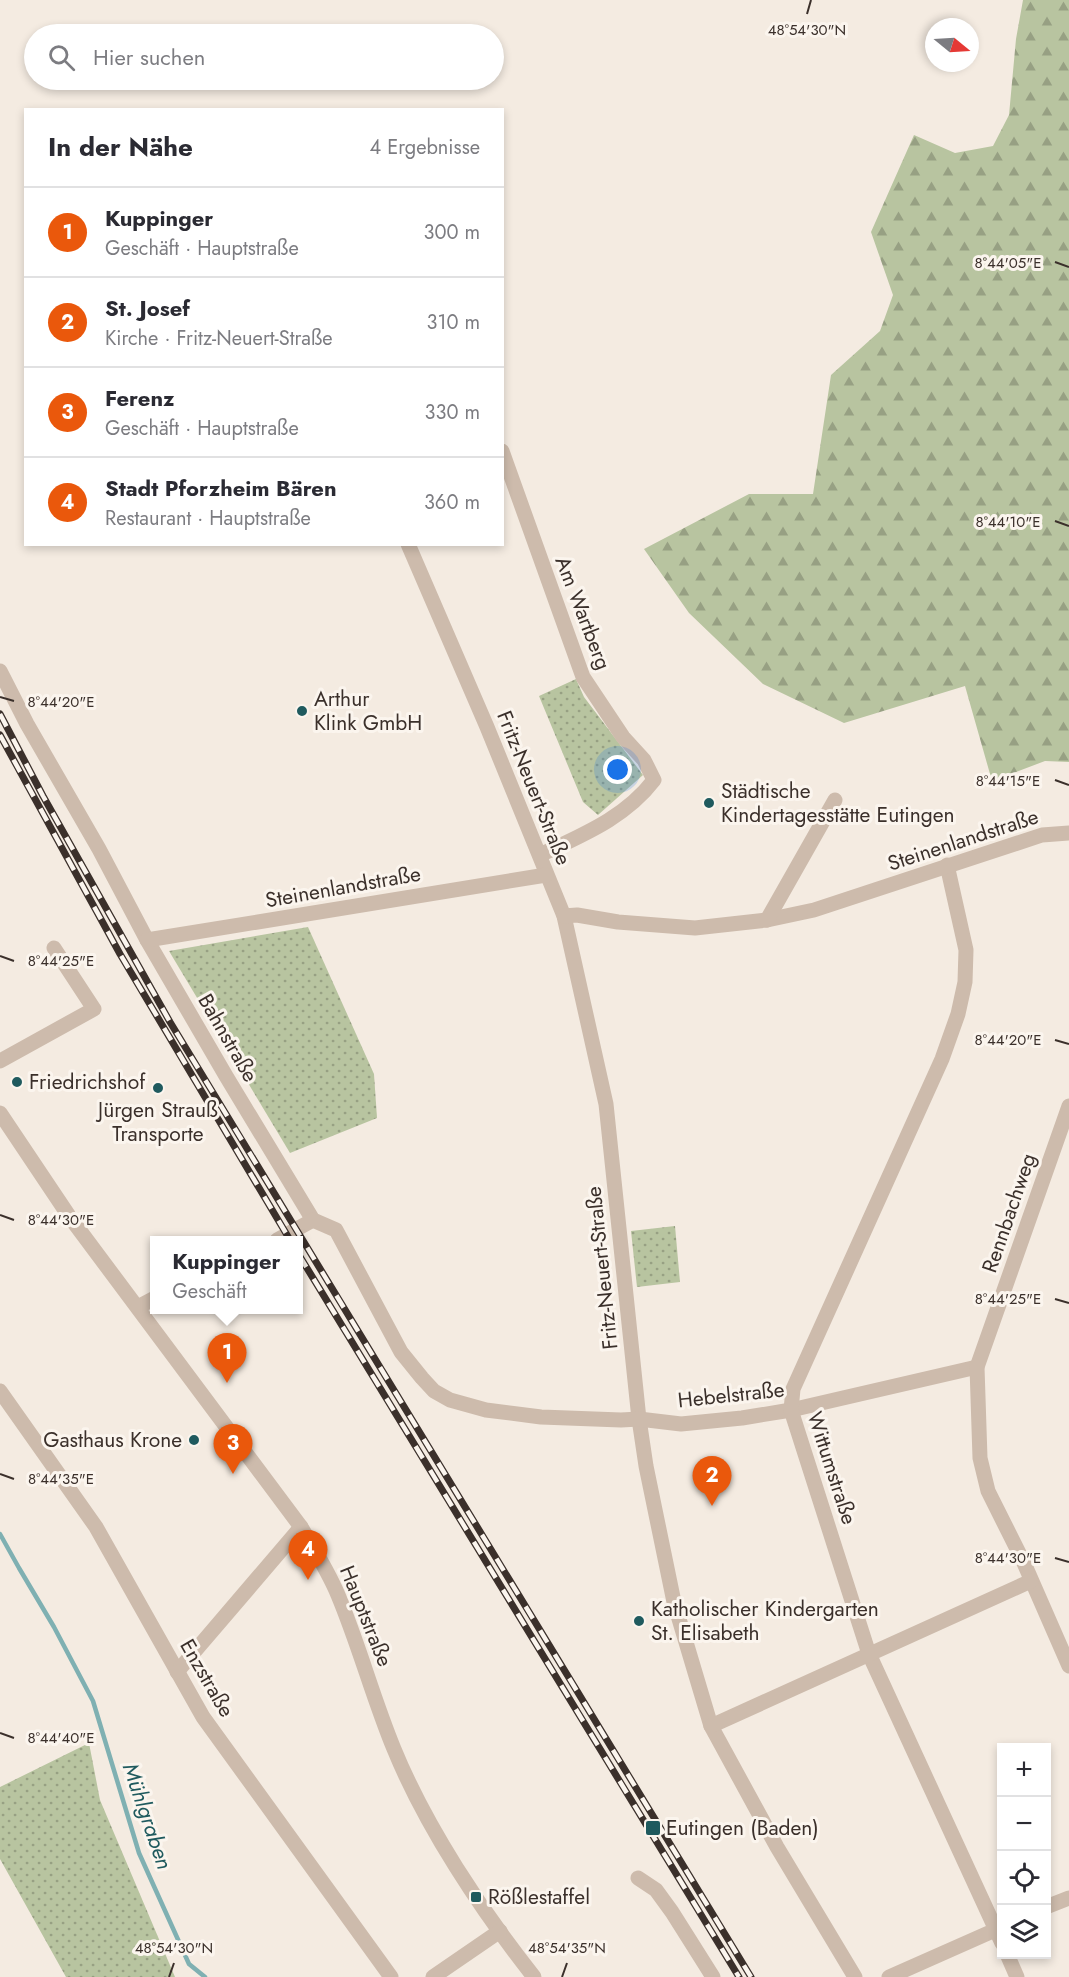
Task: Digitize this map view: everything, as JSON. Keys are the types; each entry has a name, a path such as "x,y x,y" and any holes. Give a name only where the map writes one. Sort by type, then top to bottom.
{"street":[{"name":"Am Wartberg","path":"504,457 583,677 623,737 644,760 654,780 646,791 602,826 540,855"},
{"name":"Fritz-Neuert-Straße","path":"409,546 487,727 564,916 606,1104 646,1466 674,1602 711,1726 777,1847 855,1977"},
{"name":"Bahnstraße","path":"0,671 147,940 313,1220 336,1230 401,1352 434,1390 450,1400"},
{"path":"767,920 835,800"},
{"name":"Steinenlandstraße","path":"564,916 577,915 618,922 695,928 767,920 814,910 1042,835 1069,833"},
{"name":"Wittumstraße","path":"948,865 966,950 965,982 958,1014 942,1059 793,1389 791,1410 869,1654 997,1929"},
{"name":"Steinenlandstraße","path":"147,940 546,875"},
{"path":"0,1061 94,1009 54,948"},
{"name":"Rennbachweg","path":"977,1367 1069,1106"},
{"name":"Hauptstraße","path":"0,1113 69,1216 301,1527 337,1593 407,1781 442,1843 500,1931 534,1977"},
{"path":"284,1236 313,1220"},
{"path":"138,1307 150,1301"},
{"path":"977,1367 980,1458 988,1491 1069,1666"},
{"name":"Hebelstraße","path":"450,1400 486,1410 541,1417 639,1419 681,1424 791,1410 977,1367"},
{"name":"Enzstraße","path":"0,1392 96,1527 203,1717 391,1977"},
{"path":"177,1672 301,1527"},
{"path":"711,1726 1031,1581"},
{"path":"638,1878 656,1890 668,1905 713,1977"},
{"path":"1051,1905 1069,1898"},
{"path":"433,1977 500,1931"},
{"path":"889,1977 997,1934"},
{"path":"1009,1959 1017,1977"}],"green space":[{"path":"1023,0 1069,0 1069,762 1045,761 992,781 965,686 844,723 763,684 689,613 644,549 749,494 813,494 831,375 880,331 893,295 871,232 914,135 955,153 993,146 1009,115 1016,39"},
{"path":"576,679 584,697 643,775 598,815 583,802 539,696"},
{"path":"308,927 374,1074 377,1118 290,1153 169,951"},
{"path":"675,1226 680,1282 637,1287 631,1231"},
{"path":"89,1743 100,1800 175,1977 66,1977 0,1859 0,1787"}],"waterway":[{"name":"Mühlgraben","path":"0,1534 54,1627 93,1701 139,1853 189,1964 205,1977"}],"railway":[{"path":"0,714 43,796 170,1022 300,1236"},
{"path":"0,735 120,954 288,1236"},
{"path":"303,1241 751,1977"},
{"path":"303,1262 739,1977"}],"place":[{"name":"Arthur Klink GmbH","path":"302,711"},
{"name":"Städtische Kindertagesstätte Eutingen","path":"709,803"},
{"name":"Friedrichshof","path":"17,1082"},
{"name":"Jürgen Strauß Transporte","path":"158,1088"},
{"name":"Kuppinger","path":"227,1383"},
{"name":"Gasthaus Krone","path":"194,1440"},
{"name":"Ferenz","path":"233,1474"},
{"name":"St. Josef","path":"712,1506"},
{"name":"Stadt Pforzheim Bären","path":"308,1580"},
{"name":"Katholischer Kindergarten St. Elisabeth","path":"639,1621"},
{"name":"Eutingen (Baden)","path":"653,1828"},
{"name":"Rößlestaffel","path":"476,1897"}]}
